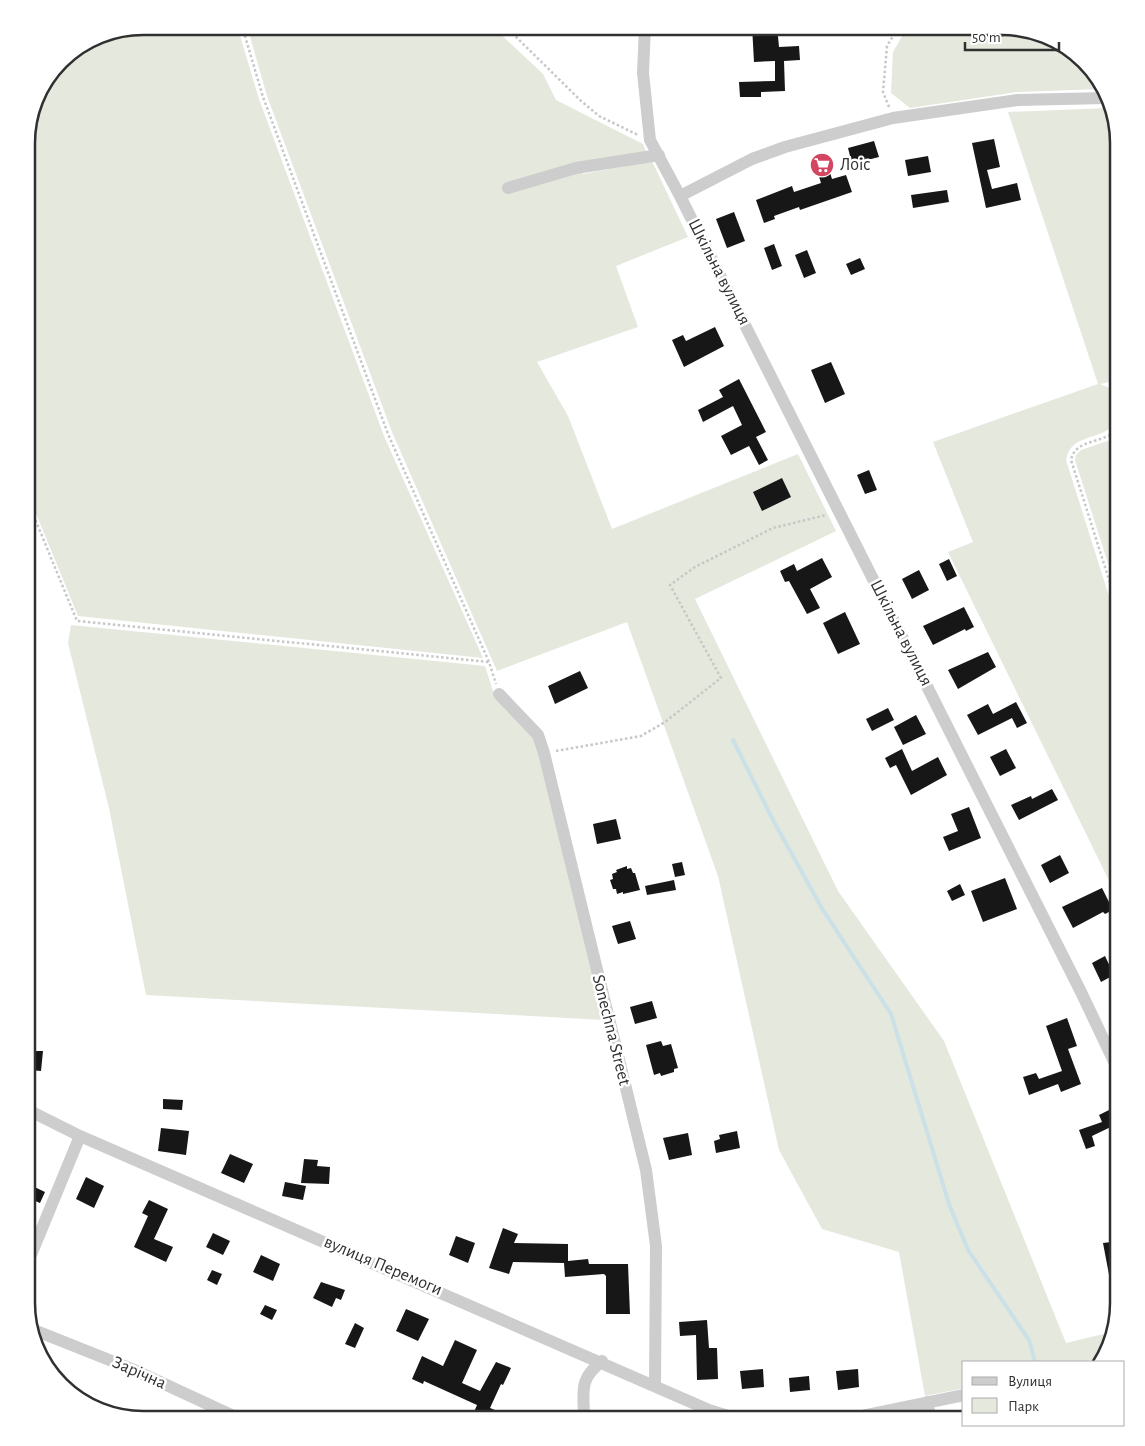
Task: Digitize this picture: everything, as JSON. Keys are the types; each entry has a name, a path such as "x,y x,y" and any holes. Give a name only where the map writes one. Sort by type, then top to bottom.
{"street":[{"path":"644,35 643,73 650,140"},
{"path":"680,196 735,167 785,147 893,118 1018,100 1100,98"},
{"name":"Шкільна вулиця","path":"650,140 840,512 1110,1053"},
{"path":"508,188 576,168 659,155"},
{"name":"Sonechna Street","path":"499,694 538,735 544,753 646,1170 656,1246 655,1385"},
{"name":"вулиця Перемоги","path":"35,1114 80,1136 602,1361 712,1411"},
{"path":"35,1245 80,1136"},
{"name":"Зарічна","path":"39,1332 132,1369 223,1411"},
{"path":"584,1411 584,1384 588,1372 602,1361"},
{"path":"886,1411 962,1395"},
{"path":"927,1402 929,1411"}],"path":[{"path":"245,35 263,97 388,434 489,662 499,694"},
{"path":"514,35 580,100 599,116 650,140"},
{"path":"893,118 883,92 887,46 894,35"},
{"path":"1110,436 1078,446 1072,453 1071,460 1110,583"},
{"path":"544,753 641,736 665,722 721,678 670,585 695,567 773,528 840,512"},
{"path":"35,519 77,621 489,662"}],"green space":[{"path":"135,35 240,35 259,99 384,436 483,658 78,616 35,511 35,135 39,115 43,101 57,77 83,53 101,43"},
{"path":"250,35 502,35 543,74 556,100 643,144 646,152 578,162 583,174 652,161 688,237 616,266 638,327 537,362 568,416 612,529 798,454 836,531 695,599 838,891 944,1041 1066,1343 1105,1334 1094,1359 1087,1361 962,1361 962,1388 925,1396 899,1252 822,1229 779,1150 718,876 627,622 497,671 392,432 267,96"},
{"path":"903,35 1010,35 1023,37 1044,43 1062,53 1083,72 1096,89 1017,92 910,108 891,93 893,52"},
{"path":"1104,108 1110,135 1110,382 1100,384 1110,388 1110,428 1074,445 1069,451 1066,460 1110,599 1110,883 948,552 973,542 933,442 1098,384 1008,112"},
{"path":"1110,440 1110,570 1075,460 1076,455 1081,450"},
{"path":"71,625 485,666 495,697 533,738 539,755 604,1020 146,995 109,808 68,643"}],"building":[{"path":"752,35 778,35 779,47 799,46 800,60 784,61 785,91 761,92 761,97 740,97 739,82 775,81 775,61 754,62"},
{"path":"994,139 1000,167 987,170 992,189 1017,183 1021,200 986,208 972,143"},
{"path":"874,141 879,157 852,164 848,148"},
{"path":"928,156 931,172 908,176 905,160"},
{"path":"825,157 832,179 846,175 852,192 800,210 799,207 774,216 775,219 764,223 756,200 792,186 794,192 821,183 814,160"},
{"path":"947,190 949,202 913,208 911,195"},
{"path":"734,212 745,241 727,248 716,219"},
{"path":"774,244 782,266 772,270 764,248"},
{"path":"807,250 816,273 804,278 795,255"},
{"path":"860,258 865,269 851,275 846,264"},
{"path":"715,327 724,346 684,367 672,340 683,335 686,341"},
{"path":"831,362 845,394 825,403 811,370"},
{"path":"739,379 766,432 756,437 768,460 759,465 749,446 731,455 721,436 742,425 733,406 703,422 698,410 723,397 719,390"},
{"path":"869,470 877,490 865,494 857,475"},
{"path":"782,478 791,497 762,511 753,492"},
{"path":"822,558 832,577 810,589 820,608 807,614 789,581 785,582 780,571 794,564 797,571"},
{"path":"949,559 957,576 947,581 939,564"},
{"path":"919,570 929,590 912,599 902,579"},
{"path":"964,607 974,627 966,631 965,629 933,645 923,626"},
{"path":"845,612 860,644 838,654 823,623"},
{"path":"988,652 996,667 958,689 948,670"},
{"path":"580,671 588,688 555,704 548,686"},
{"path":"1016,702 1027,723 1017,728 1012,718 978,735 967,715 988,704 993,714"},
{"path":"888,708 894,720 872,731 866,719"},
{"path":"916,715 926,734 903,745 894,727"},
{"path":"902,749 912,771 938,757 947,775 911,795 896,765 890,768 885,758"},
{"path":"1006,749 1016,768 1000,776 990,757"},
{"path":"1052,789 1058,800 1019,820 1011,805 1031,796 1032,799"},
{"path":"969,807 981,838 949,851 943,837 958,831 951,814"},
{"path":"616,819 621,839 597,844 593,824"},
{"path":"1060,855 1069,873 1050,883 1041,865"},
{"path":"682,862 685,875 675,877 672,864"},
{"path":"627,866 627,869 631,868 633,873 635,873 640,890 617,894 610,880 613,879 612,874 617,872 616,870"},
{"path":"1005,878 1017,909 983,922 971,891"},
{"path":"674,880 676,890 647,895 645,886"},
{"path":"960,884 965,895 952,901 947,891"},
{"path":"1102,888 1110,904 1110,912 1105,914 1103,912 1073,928 1062,907"},
{"path":"630,921 636,939 618,944 612,926"},
{"path":"1105,956 1110,967 1110,977 1101,982 1092,963"},
{"path":"652,1001 657,1018 635,1024 630,1007"},
{"path":"1067,1018 1077,1046 1068,1049 1081,1084 1061,1092 1058,1084 1029,1095 1023,1077 1036,1073 1039,1079 1062,1071 1046,1026"},
{"path":"661,1041 663,1046 671,1044 678,1068 674,1069 674,1072 661,1076 660,1073 654,1075 646,1045"},
{"path":"35,1051 43,1051 41,1071 35,1070"},
{"path":"163,1099 183,1100 182,1110 163,1109"},
{"path":"1110,1110 1110,1127 1092,1136 1095,1146 1086,1149 1079,1130 1102,1122 1099,1115"},
{"path":"161,1128 189,1131 186,1155 158,1151"},
{"path":"737,1131 740,1148 716,1153 714,1141 720,1139 719,1135"},
{"path":"688,1133 692,1155 669,1160 663,1138"},
{"path":"230,1154 253,1164 244,1183 221,1173"},
{"path":"304,1159 318,1160 317,1166 330,1167 329,1184 301,1183"},
{"path":"86,1177 104,1186 94,1208 76,1199"},
{"path":"285,1182 306,1186 303,1200 282,1196"},
{"path":"35,1187 45,1192 40,1203 35,1201"},
{"path":"149,1200 168,1209 154,1239 173,1247 166,1262 134,1247 148,1216 142,1213"},
{"path":"503,1228 518,1234 514,1243 568,1244 568,1261 588,1259 589,1264 628,1264 630,1314 606,1314 606,1276 604,1274 565,1277 564,1263 513,1262 509,1274 489,1268"},
{"path":"213,1233 230,1241 223,1255 206,1247"},
{"path":"456,1236 475,1243 468,1263 449,1255"},
{"path":"1110,1242 1110,1280 1103,1243"},
{"path":"261,1255 280,1264 273,1281 253,1272"},
{"path":"212,1270 222,1274 217,1285 207,1280"},
{"path":"321,1282 345,1290 341,1300 336,1298 332,1307 313,1298"},
{"path":"265,1305 277,1310 272,1320 260,1314"},
{"path":"406,1309 429,1319 418,1341 396,1331"},
{"path":"707,1320 709,1348 717,1348 718,1379 697,1380 696,1335 680,1336 679,1322"},
{"path":"355,1323 364,1328 355,1348 345,1344"},
{"path":"455,1340 477,1350 462,1383 480,1391 496,1362 511,1368 490,1408 495,1411 474,1411 477,1405 424,1381 423,1384 412,1379 422,1356 443,1366"},
{"path":"763,1369 764,1387 742,1389 740,1371"},
{"path":"858,1369 859,1387 838,1390 836,1371"},
{"path":"809,1376 810,1390 790,1392 789,1378"}],"waterway":[{"path":"733,740 773,820 823,910 891,1014 949,1204 968,1250 1029,1340 1035,1361"}],"place":[{"name":"Лоіс","path":"822,165"}]}
